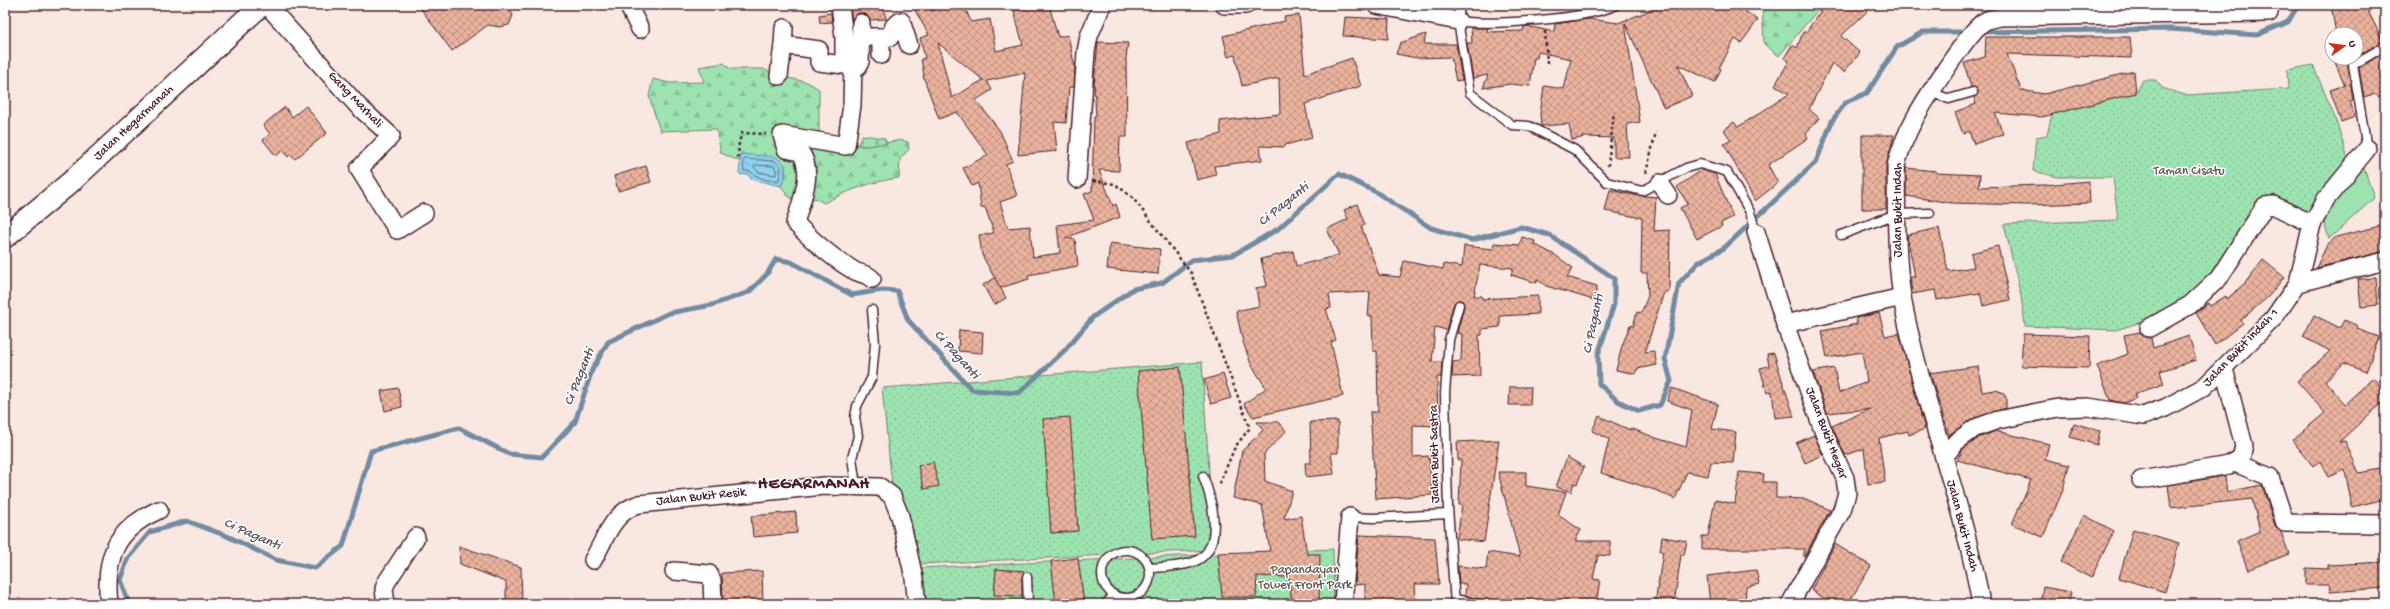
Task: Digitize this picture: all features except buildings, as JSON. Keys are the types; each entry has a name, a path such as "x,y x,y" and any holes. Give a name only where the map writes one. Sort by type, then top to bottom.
{"street":[{"name":"Jalan Hegarmanah","path":"5,237 72,181 261,5"},
{"name":"Gang Marhali","path":"267,5 359,107 391,136 359,169 397,230 424,213"},
{"path":"628,5 640,29"},
{"path":"840,5 852,105 846,146 782,136 786,149 800,152 805,158 805,190 795,223 816,244 827,250 853,271 869,276 872,279"},
{"path":"1077,179 1086,52 1089,36 1102,5"},
{"path":"1224,5 1246,5"},
{"path":"1376,5 1459,13"},
{"name":"Jalan Bukit Indah","path":"1981,604 1944,457 1926,397 1902,297 1896,214 1896,166 1899,153 1930,92 1968,37 1982,23 2001,17 2085,11 2214,10 2269,13"},
{"path":"783,45 819,50 819,62 858,66 860,62 861,30 881,37 890,37 894,26 901,21 909,45"},
{"path":"779,76 784,28"},
{"path":"881,37 881,55"},
{"name":"Jalan Bukit Indah 1","path":"1944,457 1956,442 1975,428 1998,420 2030,413 2088,407 2143,416 2165,408 2204,387 2224,369 2273,319 2298,283 2312,224 2326,199 2367,149"},
{"path":"2149,328 2190,305 2219,278 2265,206 2273,206 2312,224"},
{"name":"Jalan Bukit Hegar","path":"1756,232 1785,324 1825,436 1845,478 1847,493 1842,510 1790,604"},
{"path":"2298,283 2385,261"},
{"path":"1785,324 1902,297"},
{"path":"2141,480 2211,469 2235,463 2241,458 2244,446 2224,369"},
{"path":"2235,463 2270,477 2285,523 2385,524"},
{"name":"Jalan Bukit Resik","path":"593,560 616,519 626,508 639,504 824,486 880,487 892,496 900,516 909,551 917,604"},
{"path":"109,604 107,580 113,549 143,517 159,510"},
{"path":"1343,604 1350,517"},
{"path":"386,604 384,589 386,583 416,537"},
{"path":"674,571 709,574 712,580 713,604"}],"lane":[{"path":"1459,13 1475,24 1545,18 1605,10 1616,5"},
{"path":"1459,13 1470,93 1512,125 1529,126 1575,150 1606,182 1642,191 1664,189 1686,168 1700,164 1727,172 1750,212 1756,232"},
{"path":"2367,149 2353,65 2385,46"},
{"path":"1930,92 1949,99 1973,92"},
{"path":"1841,234 1896,214 1930,213"},
{"name":"Jalan Bukit Sastra","path":"1455,601 1448,514 1445,393 1449,340 1459,305"},
{"path":"856,486 852,458 858,436 855,417 857,406 872,377 875,344 872,310"},
{"path":"1150,568 1195,562 1204,556 1211,546 1213,532 1211,504 1203,476"},
{"path":"1350,517 1374,518 1448,514"},
{"path":"1130,549 1139,553 1146,559 1150,568 1150,577 1147,586 1140,594 1132,597 1122,598 1114,595 1106,588 1102,579 1102,570 1105,561 1112,554 1120,550 1130,549"},
{"path":"1027,577 1028,604"},
{"path":"1106,604 1114,595"},
{"path":"1455,601 1480,604"}],"path":[{"path":"2383,5 2385,30"},
{"path":"1545,18 1547,64"},
{"path":"1606,182 1614,112"},
{"path":"1642,191 1656,132"},
{"path":"738,158 739,142 742,133 782,136"},
{"path":"1077,179 1115,184 1132,197 1190,273 1249,426 1249,429 1235,447 1211,504"}],"green space":[{"path":"1762,5 1822,5 1779,56 1764,44"},
{"path":"724,63 730,69 763,69 779,76 807,82 819,89 819,130 826,140 867,146 901,140 908,142 909,149 900,159 899,178 860,187 824,203 815,198 804,206 788,196 781,186 785,177 785,165 741,154 739,161 721,153 716,129 660,131 649,96 653,79 670,83 704,82 699,67"},
{"name":"Taman Cisatu","path":"2313,65 2336,120 2350,166 2311,217 2281,200 2183,302 2151,319 2116,330 2025,326 2021,296 2004,224 2118,220 2113,177 2058,177 2033,171 2036,137 2047,135 2052,114 2136,93 2143,80 2156,80 2162,88 2185,95 2288,89 2287,70"},
{"path":"862,135 884,138 887,143 867,146 858,145"},
{"path":"2364,168 2374,198 2329,239 2324,222 2324,211"},
{"path":"1202,362 1214,550 920,564 892,485 882,388"},
{"name":"Papandayan Tower Front Park","path":"1333,549 1334,604 919,604 917,568"}],"water":[{"path":"741,154 776,157 785,165 785,177 781,186 751,179 748,174 741,175 739,173"}],"waterway":[{"name":"Ci Paganti","path":"1979,32 2170,29 2257,35 2288,22 2298,5"},
{"name":"Ci Paganti","path":"129,604 120,580 128,558 150,532 187,521 227,536 276,560 315,568 343,546 371,451 459,428 509,454 542,457 575,422 592,370 608,342 669,313 712,305 749,292 767,274 776,259 791,262 852,295 882,290 897,291 908,320 972,390 1019,393 1065,350 1093,317 1133,289 1162,283 1192,260 1233,255 1278,229 1339,174 1376,192 1431,228 1472,240 1521,227 1549,235 1614,278 1614,304 1598,355 1599,384 1618,401 1639,411 1660,405 1671,381 1665,359 1679,283 1699,262 1724,248 1816,162 1832,121 1846,102 1867,93 1897,47 1923,32 1967,32"}],"district":[{"name":"HEGARMANAH","path":"814,485"}]}
